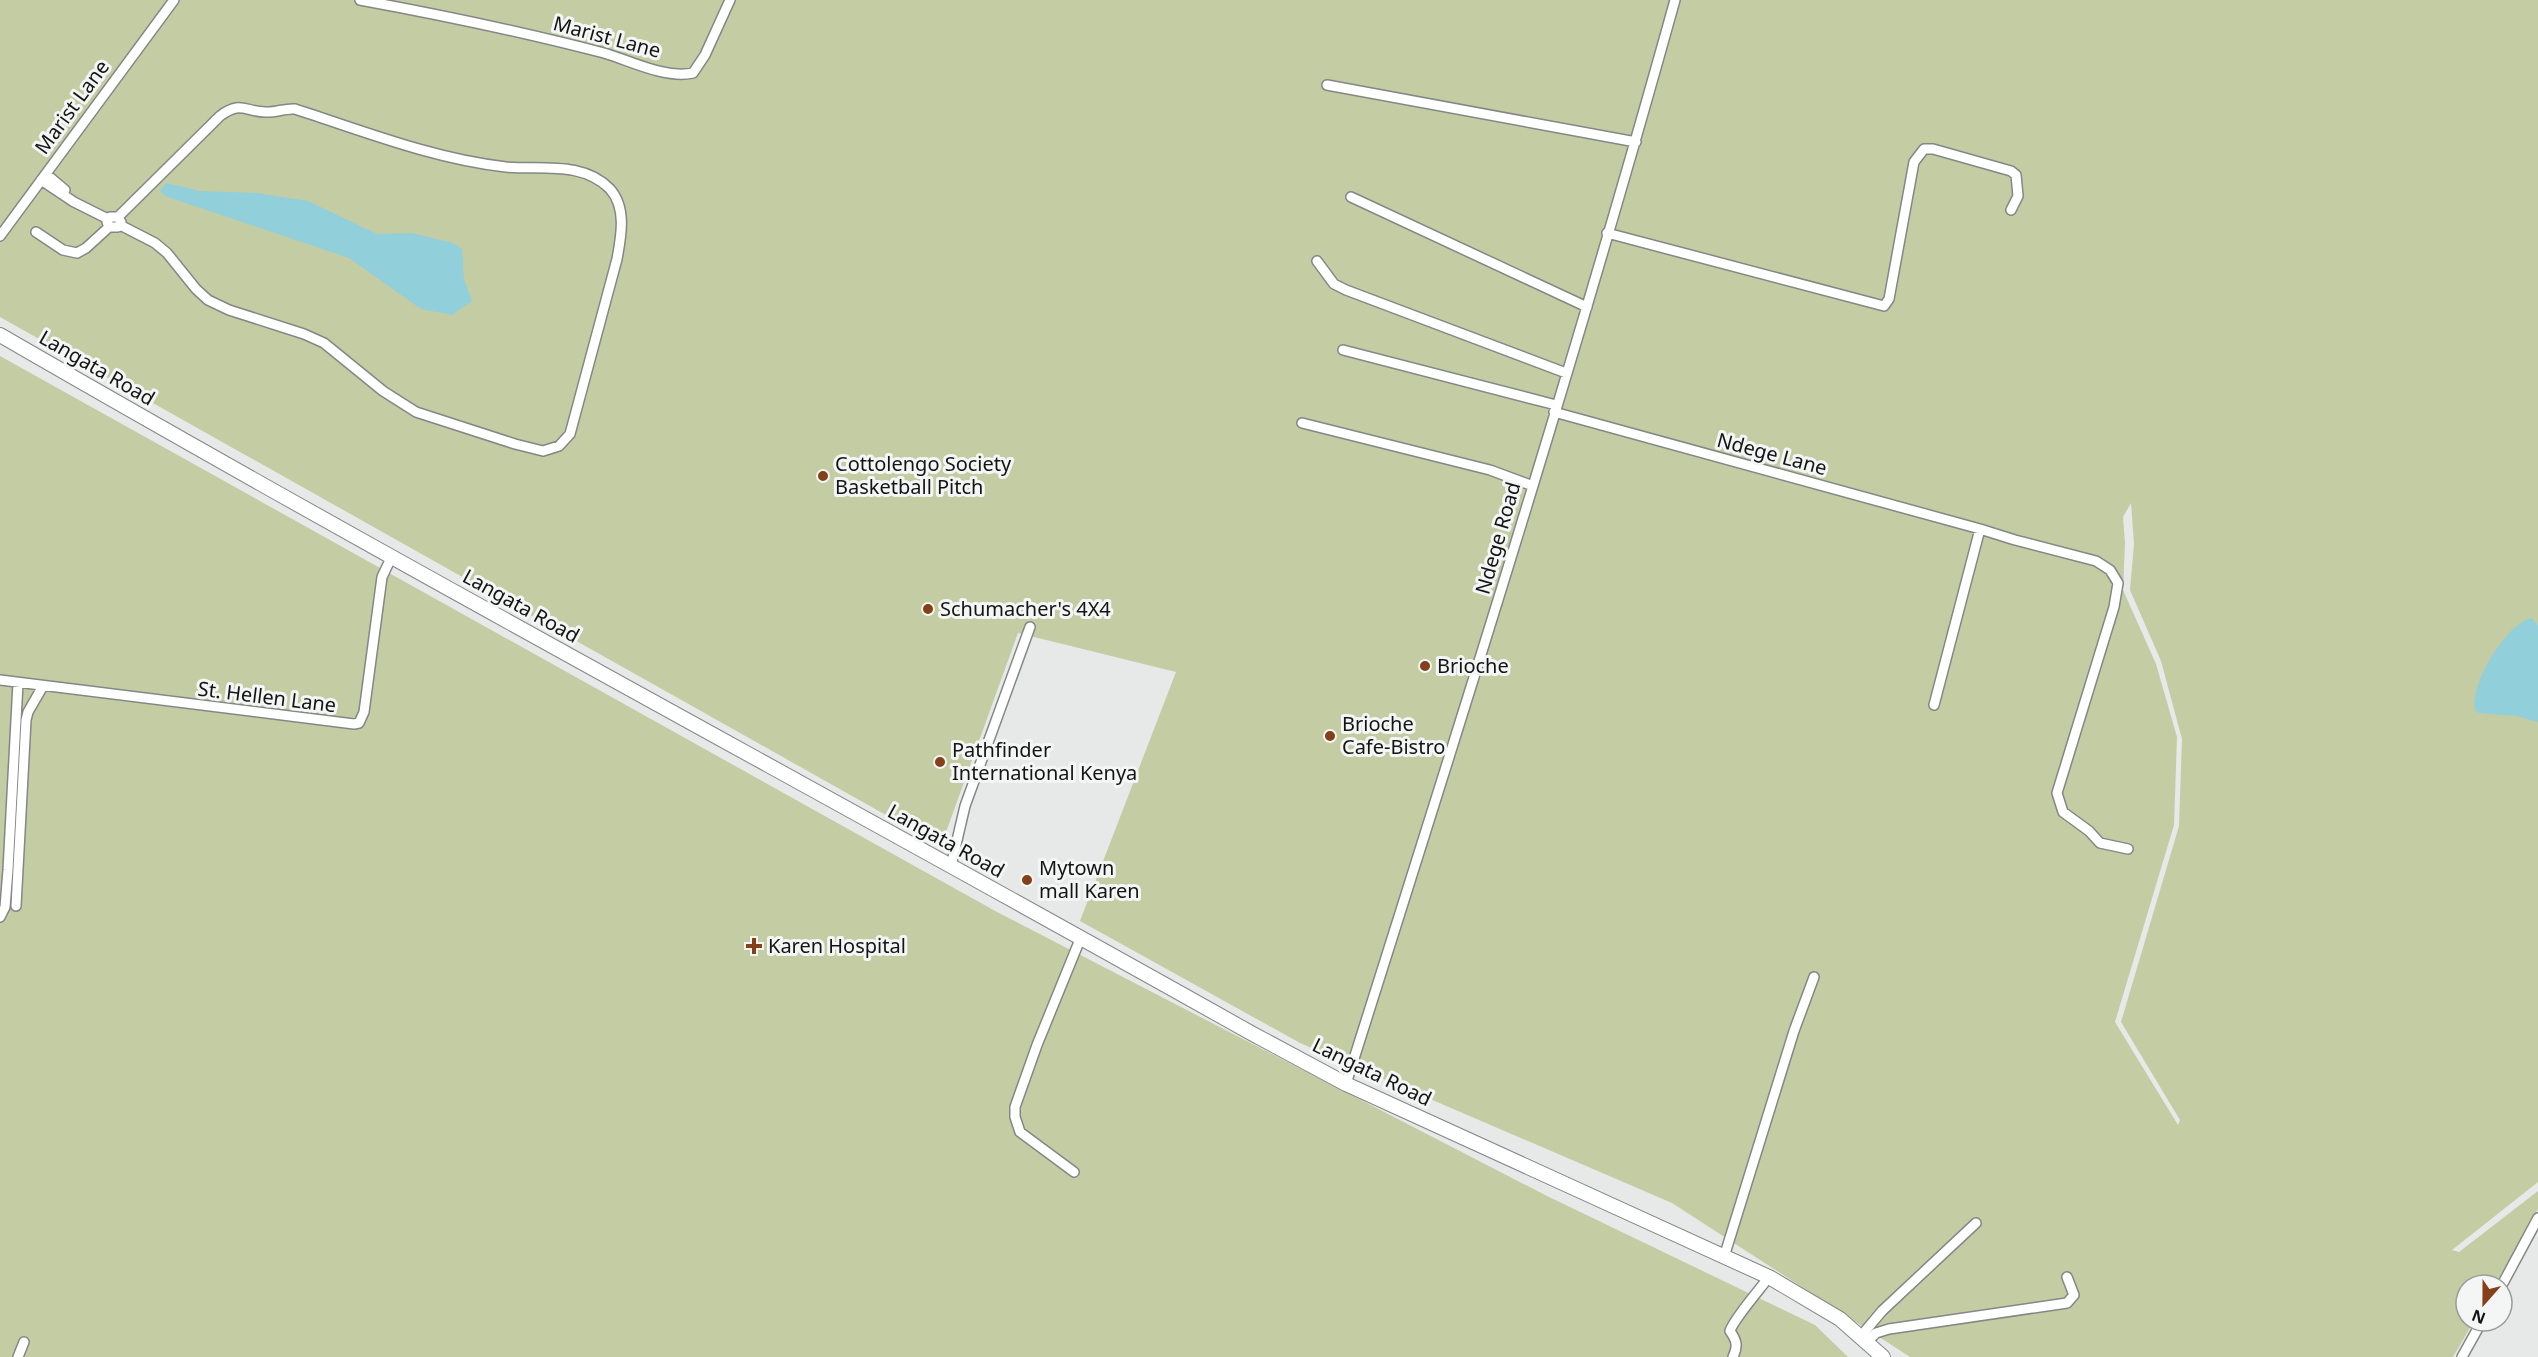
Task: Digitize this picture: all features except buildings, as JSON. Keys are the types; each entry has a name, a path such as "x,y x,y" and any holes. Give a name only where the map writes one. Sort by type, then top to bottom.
{"main road":[{"name":"Langata Road","path":"0,335 392,556 1346,1084 1769,1277 1826,1310 1864,1339 1883,1357"}],"street":[{"name":"Marist Lane","path":"0,236 174,0"},
{"name":"Marist Lane","path":"360,0 465,20 604,54 665,72 687,74 693,73 702,61 730,0"},
{"name":"Ndege Road","path":"1346,1084 1483,655 1636,142 1675,0"},
{"path":"1327,85 1636,142"},
{"path":"36,232 63,250 77,253 86,248 109,223 112,215 119,221 155,243 167,253 196,290 208,300 229,310 304,334 324,343 382,391 416,412 543,451 559,446 570,434 614,270 622,231 617,200 610,190 596,178 577,170 521,168 467,161 294,109 266,112 242,106 231,108 220,116 119,221"},
{"path":"1607,233 1884,306 1889,299 1914,162 1924,149 1933,149 2011,171 2016,176 2018,196 2011,210"},
{"path":"43,177 74,202 88,208 109,223"},
{"path":"1351,197 1587,307"},
{"path":"1317,261 1334,284 1346,290 1566,373"},
{"name":"Ndege Lane","path":"1343,350 2096,561 2110,570 2115,577 2118,589 2057,793 2063,812 2089,831 2100,843 2128,849"},
{"path":"1302,423 1490,470 1533,486"},
{"path":"1934,705 1980,529"},
{"name":"St. Hellen Lane","path":"0,680 349,725 359,723 364,712 382,577 392,556"},
{"path":"951,866 964,806 1030,627"},
{"path":"0,917 5,908 8,870 18,683"},
{"path":"16,906 26,720 43,686"},
{"path":"1074,1172 1020,1132 1015,1117 1015,1107 1080,937"},
{"path":"1724,1257 1794,1031 1814,977"},
{"path":"2508,1273 2538,1218"},
{"path":"1864,1339 1882,1311 1976,1223"},
{"path":"1733,1357 1737,1347 1736,1339 1730,1331 1732,1323 1749,1305 1769,1277"},
{"path":"1864,1339 1889,1329 2067,1303 2074,1295 2067,1277"},
{"path":"2462,1357 2475,1333"},
{"path":"18,1357 24,1342"}],"green space":[{"path":"0,0 2538,0 2538,1182 2452,1250 2459,1252 2538,1191 2538,1209 2502,1273 2454,1273 2454,1333 2467,1333 2453,1357 1910,1357 1672,1203 1300,1043 1080,921 1176,672 1018,633 941,846 0,317","holes":["2131,503 2134,544 2130,590 2161,661 2182,739 2179,826 2121,1022 2180,1120 2178,1125 2115,1022 2174,825 2177,737 2156,664 2123,590 2125,543 2123,517"]},
{"path":"0,356 997,912 1547,1196 1815,1325 1848,1357 0,1357"}],"water":[{"path":"166,183 200,191 256,193 308,201 377,234 412,233 453,243 462,249 464,279 472,301 452,315 421,309 349,258 165,196 160,191"},
{"path":"2532,618 2538,626 2538,722 2517,716 2479,713 2475,710 2478,685 2492,656 2511,631 2522,622"}],"place":[{"name":"Cottolengo Society Basketball Pitch","path":"823,476"},
{"name":"Schumacher's 4X4","path":"928,609"},
{"name":"Brioche","path":"1425,666"},
{"name":"Brioche Cafe-Bistro","path":"1330,736"},
{"name":"Pathfinder International Kenya","path":"940,762"},
{"name":"Mytown mall Karen","path":"1027,880"},
{"name":"Karen Hospital","path":"754,946"}]}
